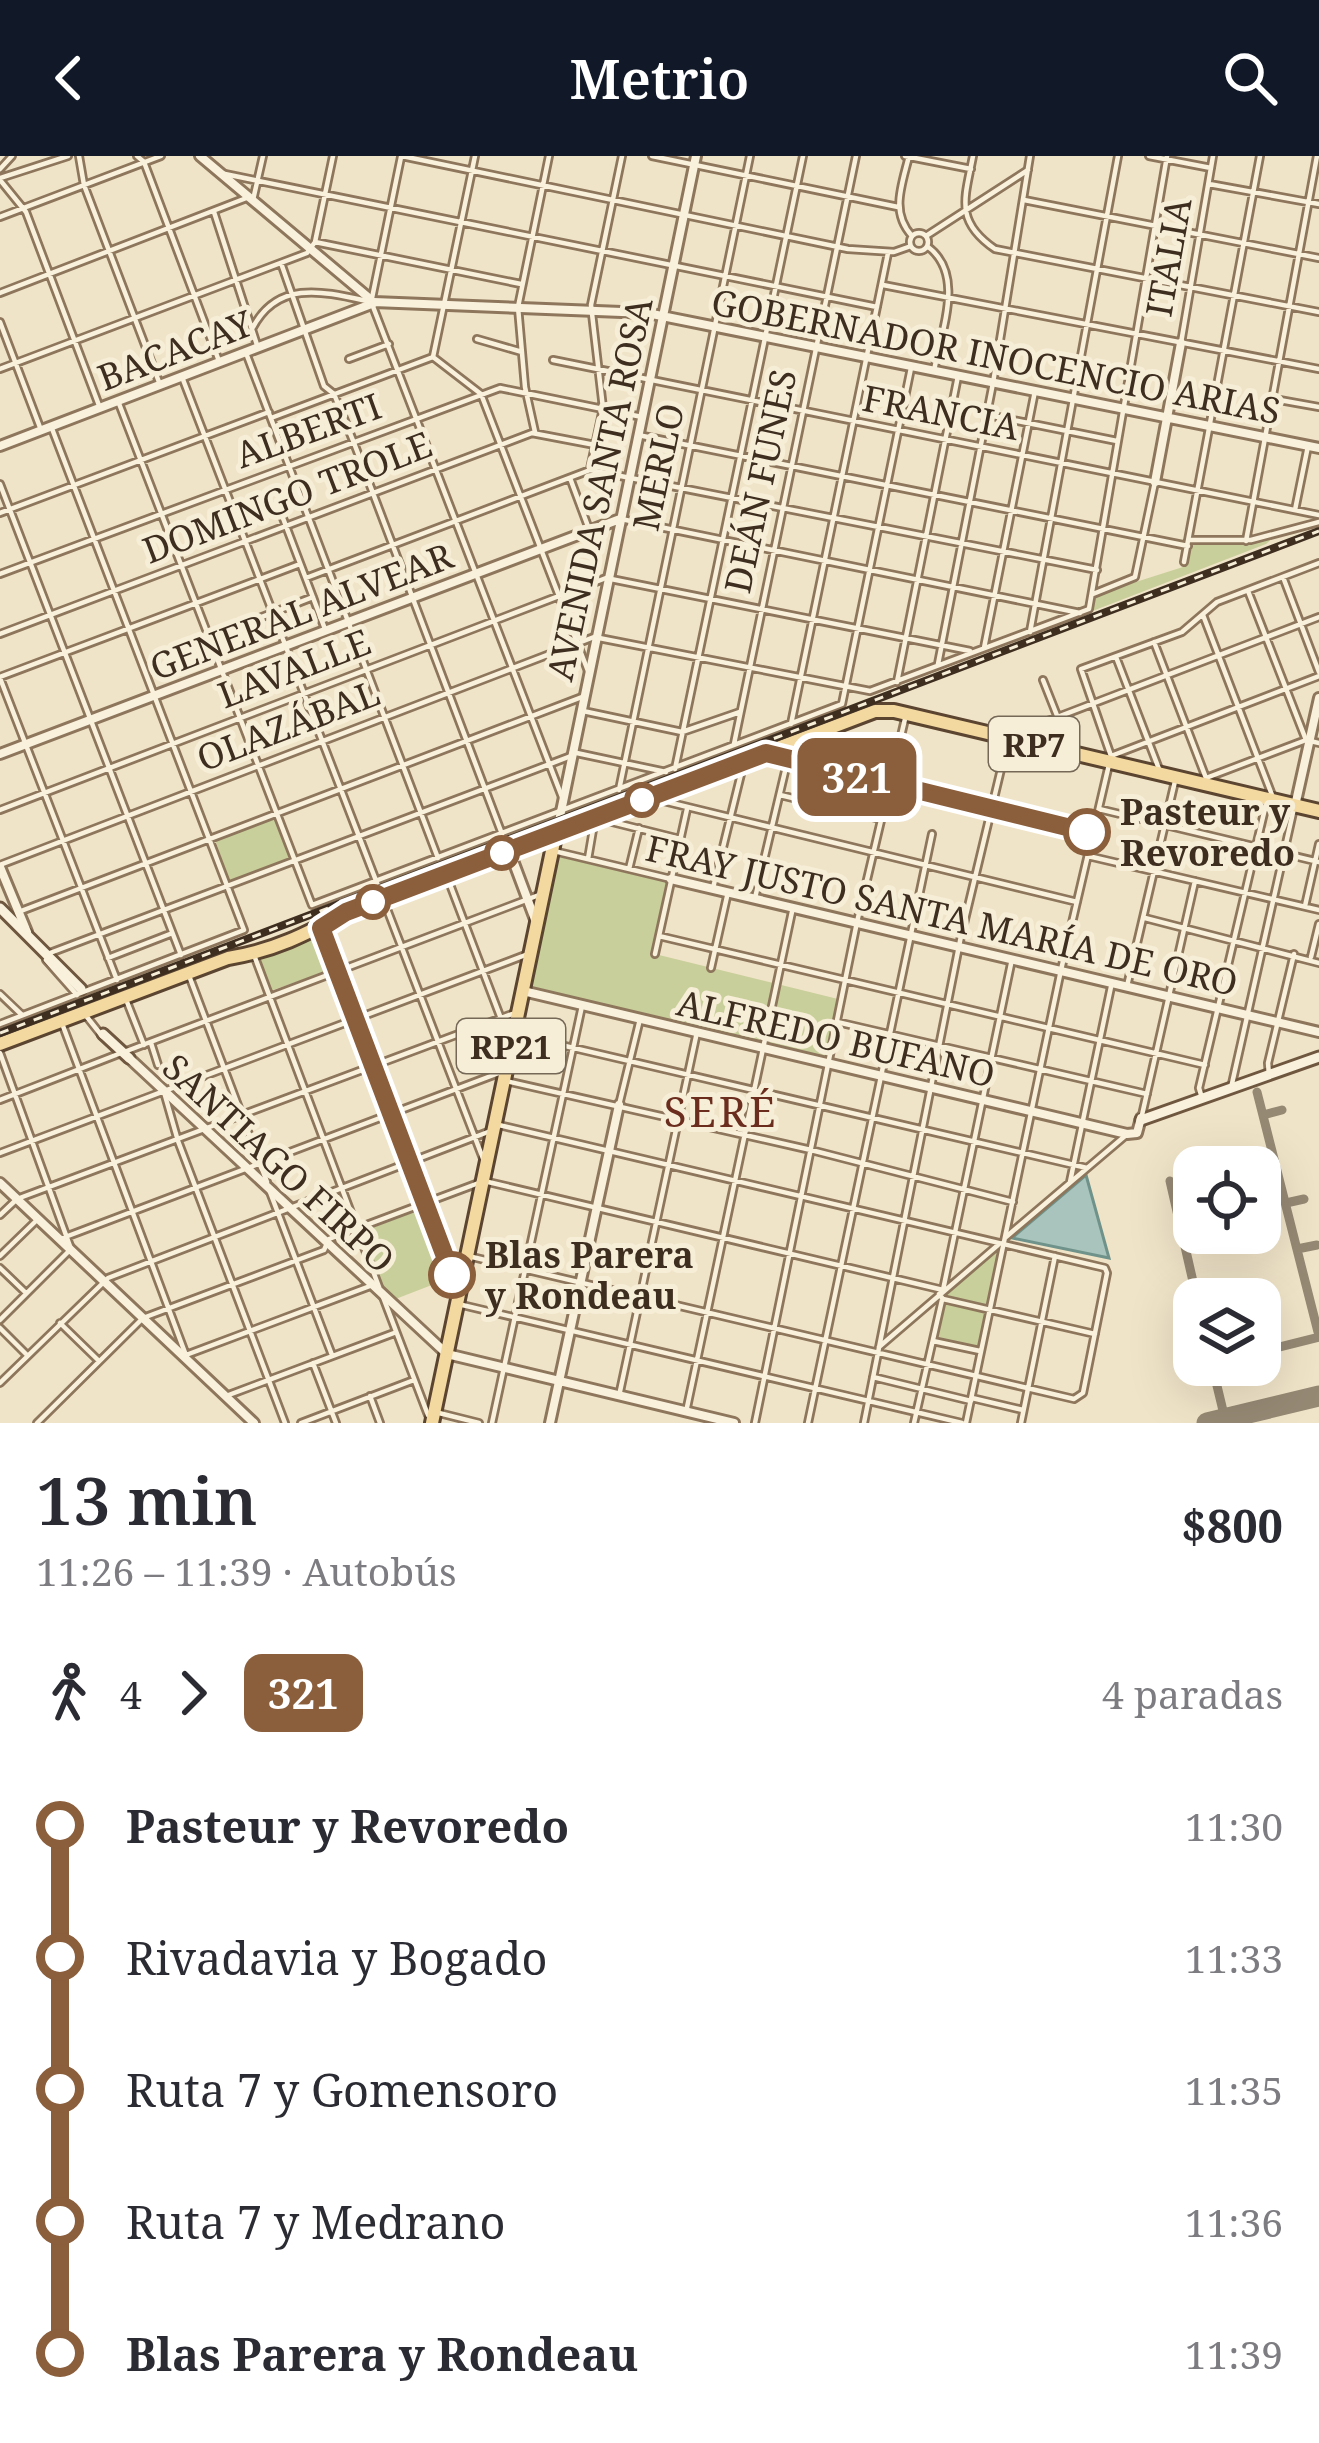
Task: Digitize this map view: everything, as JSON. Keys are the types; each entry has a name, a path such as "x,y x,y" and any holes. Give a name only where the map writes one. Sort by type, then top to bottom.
{"main road":[{"name":"RP7","path":"0,1048 117,997 228,958 254,955 321,928 341,914 881,710 1111,759 1319,812"},
{"name":"RP21","path":"433,1419 556,832"},
{"path":"5,915 80,992"},
{"path":"5,915 49,957"},
{"path":"102,1033 124,1053"},
{"path":"1142,1118 1319,1055"}],"street":[{"path":"0,176 12,156"},
{"path":"0,176 68,156"},
{"path":"79,156 84,185 160,385"},
{"path":"137,156 144,162 220,363"},
{"path":"0,217 161,156"},
{"path":"200,156 313,246 371,301 563,797"},
{"path":"0,292 251,199 263,156"},
{"path":"313,246 333,156"},
{"path":"371,301 402,156 838,247 889,252 911,246 921,250 927,245"},
{"path":"433,357 476,156"},
{"path":"549,156 518,307 526,392 535,432 595,445"},
{"path":"590,470 602,408 591,310 622,156"},
{"path":"652,156 695,160 898,207"},
{"name":"MERLO","path":"619,790 750,156"},
{"path":"675,769 803,156"},
{"name":"DEÁN FUNES","path":"734,746 856,156"},
{"path":"911,246 912,236 901,222 898,207 908,156 970,169"},
{"path":"973,156 964,212 984,241 1014,254 1319,313"},
{"path":"939,666 1030,156"},
{"path":"1030,632 1118,156"},
{"path":"1149,156 1211,168"},
{"name":"ITALIA","path":"1093,594 1134,579 1214,156"},
{"path":"1184,562 1260,156"},
{"path":"1246,541 1317,156"},
{"path":"596,636 870,692 1090,608 1167,158"},
{"name":"AVENIDA SANTA ROSA","path":"556,832 695,160"},
{"path":"912,236 926,236 1028,170"},
{"path":"220,172 878,307"},
{"path":"0,176 24,208 100,408"},
{"path":"1208,184 1319,204"},
{"path":"1024,200 1319,258"},
{"path":"214,212 258,348"},
{"path":"926,236 927,245 946,266 947,298 934,371"},
{"path":"0,369 313,246 521,284"},
{"path":"791,724 889,252"},
{"path":"281,262 324,386 334,394 354,443 502,834"},
{"path":"882,285 1319,369"},
{"path":"252,329 266,307 312,289 371,301"},
{"name":"GOBERNADOR INOCENCIO ARIAS","path":"371,301 662,316 1319,448"},
{"name":"BACACAY","path":"0,446 371,301"},
{"path":"0,322 73,486 244,930 0,1024"},
{"path":"477,339 522,352"},
{"path":"350,359 389,344"},
{"path":"246,352 438,858"},
{"path":"0,514 433,357"},
{"path":"433,357 481,394 588,671"},
{"name":"FRANCIA","path":"553,360 1295,510 1319,519"},
{"path":"118,400 310,904 842,704 911,367"},
{"path":"182,376 475,1138 485,1175"},
{"path":"897,682 958,376"},
{"name":"ALBERTI","path":"0,574 503,388 642,417"},
{"path":"984,648 1035,391"},
{"path":"1274,399 1319,407"},
{"path":"987,415 1117,441"},
{"name":"DOMINGO TROLE","path":"0,634 535,432"},
{"path":"638,435 1188,543 1246,541 1319,519"},
{"path":"1295,510 1308,446"},
{"path":"306,578 590,470 1096,571"},
{"path":"570,478 590,530"},
{"path":"0,484 181,956"},
{"path":"237,521 301,496"},
{"path":"278,506 326,631"},
{"path":"620,519 1080,613"},
{"name":"GENERAL ALVEAR","path":"0,754 620,519"},
{"path":"321,928 459,1299 513,1317 964,1423 1060,970 1111,759 1080,671 1183,632 1217,602 1319,563"},
{"path":"117,980 0,677 301,564"},
{"path":"1111,759 1319,674 1282,577"},
{"path":"608,578 973,652"},
{"name":"LAVALLE","path":"0,810 608,578"},
{"path":"1248,591 1312,742"},
{"path":"208,638 313,597"},
{"path":"1201,1096 1218,1007 1270,800 1202,615"},
{"path":"864,1423 975,877 1010,738 1319,617"},
{"name":"OLAZÁBAL","path":"0,866 596,636"},
{"path":"1154,642 1205,781 1312,742"},
{"path":"1116,657 1161,774"},
{"path":"1043,680 1058,718"},
{"path":"0,866 5,915 583,697"},
{"path":"1230,1086 1319,698"},
{"path":"581,710 682,732 740,712"},
{"path":"755,1423 857,922 906,713"},
{"path":"755,898 790,744"},
{"path":"766,753 1093,834"},
{"path":"49,957 572,754 666,772"},
{"path":"713,888 742,762"},
{"path":"1126,986 1176,778"},
{"path":"780,795 880,819"},
{"path":"650,797 1077,902"},
{"path":"655,954 688,809"},
{"path":"1099,809 1317,862"},
{"path":"588,859 599,816 680,838"},
{"path":"629,869 639,828"},
{"path":"808,1423 932,834"},
{"path":"1304,907 1319,844"},
{"path":"508,850 537,924"},
{"name":"FRAY JUSTO SANTA MARÍA DE ORO","path":"552,850 1319,1031"},
{"path":"1088,856 1319,910"},
{"path":"446,874 500,1018 513,1040 630,1061 1087,1168"},
{"path":"879,1349 1132,1133 1142,1118 1195,881"},
{"path":"711,968 728,892"},
{"path":"0,1100 543,894"},
{"path":"686,1412 793,907"},
{"path":"1143,918 1319,963"},
{"path":"1311,958 1319,924"},
{"path":"108,958 172,933"},
{"path":"658,936 1205,1065"},
{"path":"0,1153 531,953"},
{"path":"1269,1073 1294,954"},
{"path":"254,955 414,1380 433,1419 479,1423"},
{"path":"914,1423 1012,958"},
{"path":"188,973 270,1192"},
{"path":"1070,1182 1112,982"},
{"name":"ALFREDO BUFANO","path":"523,991 1132,1133"},
{"path":"0,994 22,1016"},
{"path":"117,997 158,1065"},
{"path":"492,1423 582,1005"},
{"path":"85,1011 102,1033"},
{"path":"0,1215 17,1199 519,1011"},
{"path":"550,1423 640,1019"},
{"path":"61,1021 187,1358"},
{"path":"836,1022 1147,1094"},
{"path":"619,1396 697,1032"},
{"path":"0,1048 71,1249 254,1423"},
{"name":"SANTIAGO FIRPO","path":"124,1053 270,1192 283,1210 447,1354"},
{"path":"64,1238 455,1090 506,1076 1013,1202"},
{"path":"164,1092 285,1423"},
{"path":"0,1383 104,1280 495,1129 608,1148 1004,1241 1105,1268 1107,1273 1080,1399 468,1256"},
{"path":"37,1423 143,1318 327,1248 329,1239 485,1175 539,1194 894,1279 989,1311 1095,1334"},
{"path":"0,1183 64,1238"},
{"path":"283,1210 332,1355"},
{"path":"0,1256 38,1219"},
{"path":"0,1320 71,1249"},
{"path":"1021,1423 1055,1256"},
{"path":"0,1268 26,1293"},
{"path":"187,1358 370,1286"},
{"path":"60,1323 100,1361"},
{"path":"0,1328 27,1355"},
{"path":"226,1396 396,1332"},
{"path":"933,1341 981,1351"},
{"path":"447,1354 734,1423"},
{"path":"313,1363 335,1423"},
{"path":"873,1377 1023,1410"},
{"path":"302,1423 414,1380"},
{"path":"370,1396 380,1423"}],"green space":[{"path":"1273,538 1090,612 1095,595 1186,566 1191,544"},
{"path":"272,817 290,858 229,881 215,839"},
{"path":"556,856 670,883 655,954 838,999 826,1060 529,989"},
{"path":"319,934 334,969 270,991 260,957"},
{"path":"422,1209 450,1278 393,1300 385,1293 364,1231"},
{"path":"995,1248 1001,1249 989,1306 943,1296"},
{"path":"945,1302 987,1312 978,1349 935,1338"}],"water":[{"path":"1086,1175 1109,1258 1012,1238"}],"taxiway":[{"path":"1257,1092 1319,1336"},
{"path":"1263,1115 1282,1110"},
{"path":"1170,1181 1192,1278"},
{"path":"1286,1203 1304,1199"},
{"path":"1297,1249 1317,1245"},
{"path":"1281,1347 1319,1337"},
{"path":"1217,1386 1225,1419"}],"runway":[{"path":"1207,1423 1319,1396"}],"tunnel":[{"path":"81,989 93,998 110,998"}],"railway":[{"path":"0,1033 1319,531"}],"bus line":[{"name":"321","path":"452,1275 321,928 346,912 766,753 1087,832"}],"place":[{"name":"Pasteur y Revoredo","path":"1087,832"},
{"name":"Blas Parera y Rondeau","path":"452,1275"}],"district":[{"name":"SERÉ","path":"721,1110"}]}
